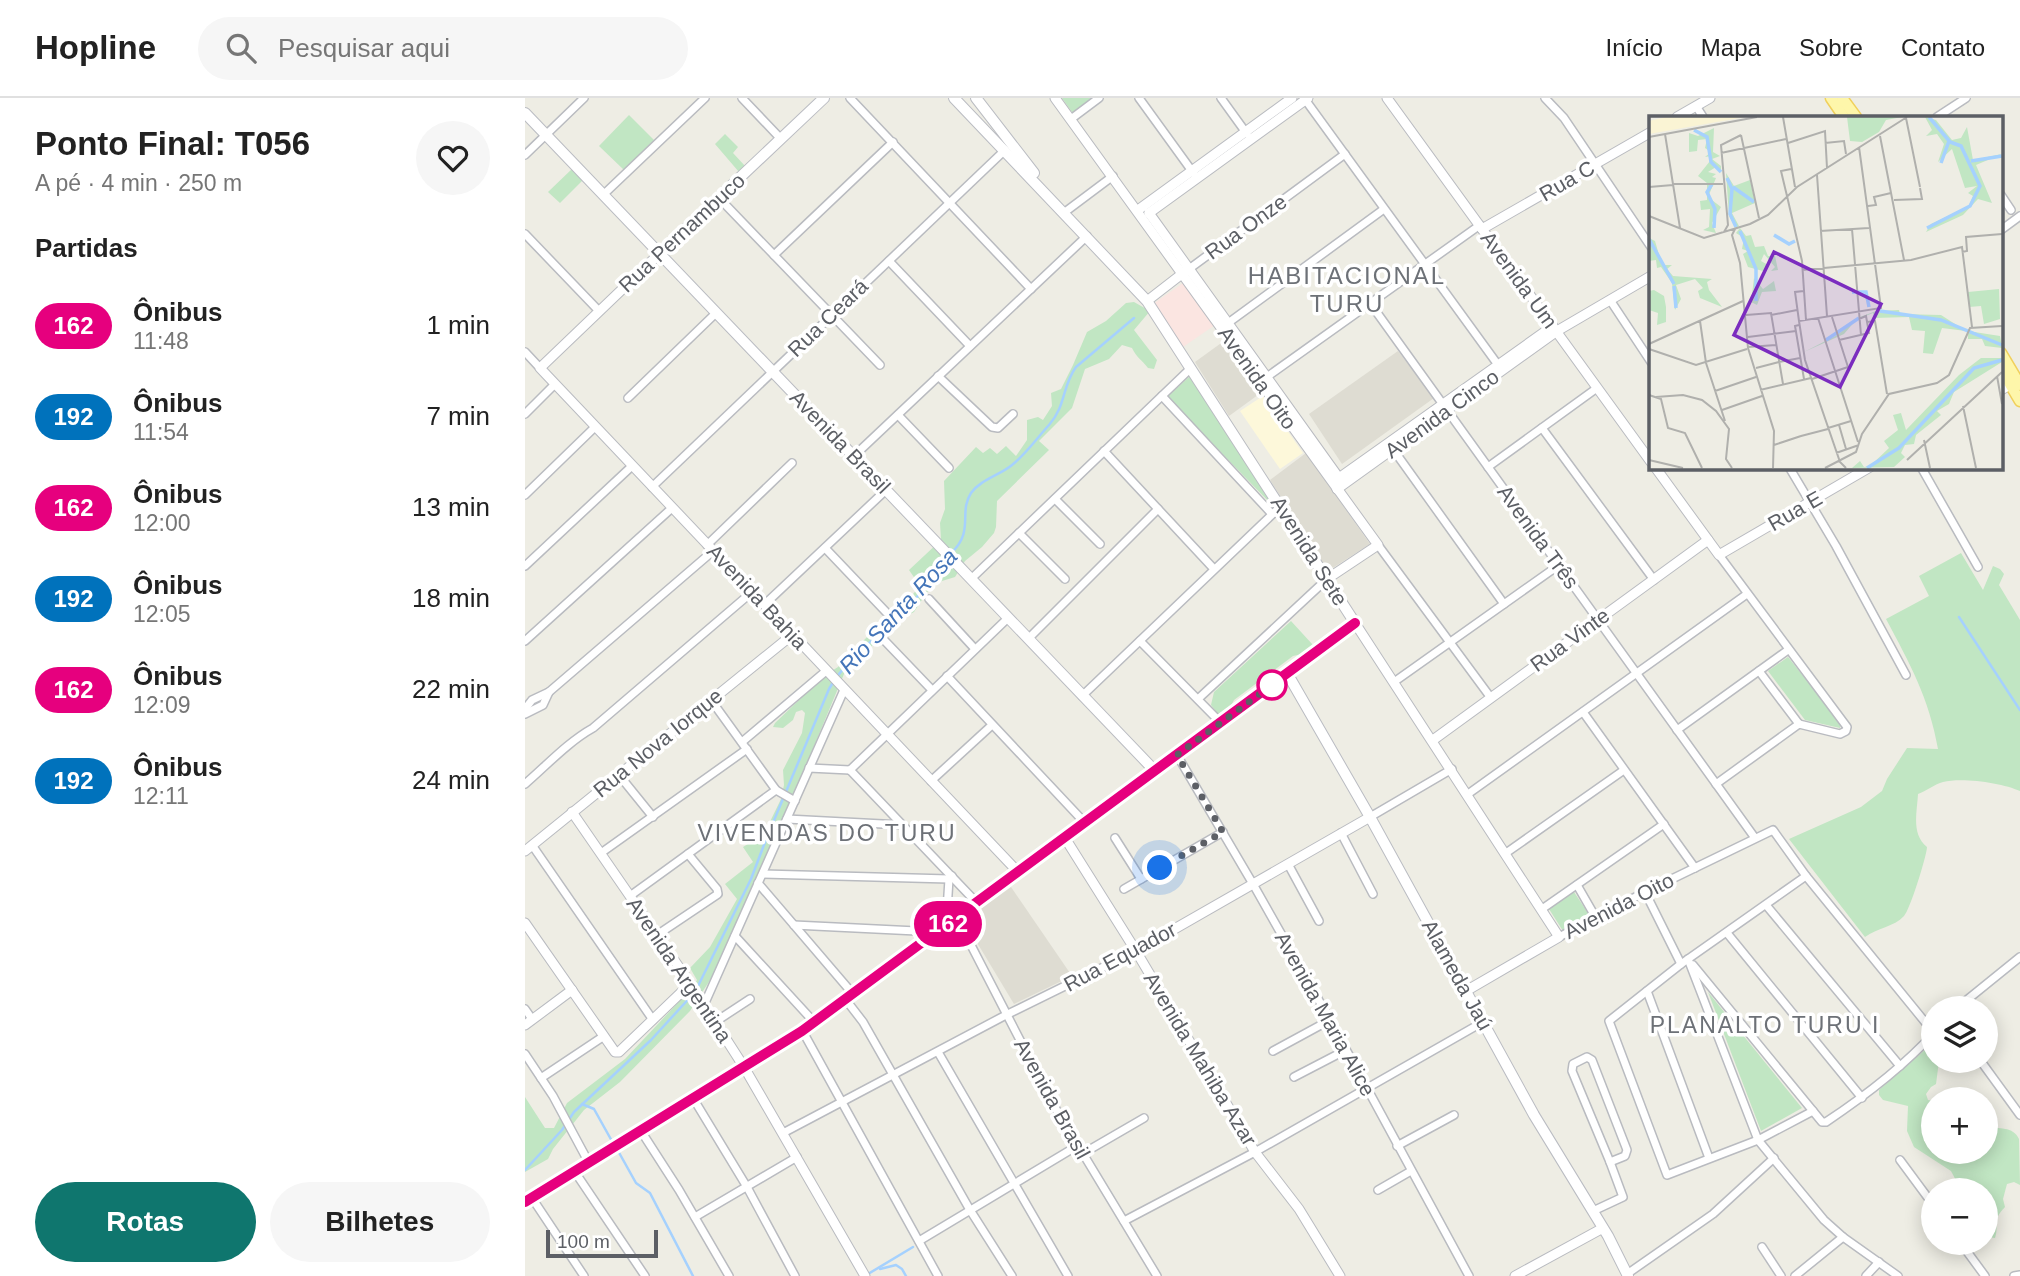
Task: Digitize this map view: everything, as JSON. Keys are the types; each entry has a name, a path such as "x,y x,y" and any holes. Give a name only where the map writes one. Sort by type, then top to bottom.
{"main road":[{"name":"Rua Pernambuco","path":"660,254 824,98"},
{"name":"Avenida Sete","path":"954,98 1147,301 1355,623"},
{"name":"Avenida Sete","path":"976,98 1065,212"},
{"path":"1831,98 1844,116"},
{"path":"1842,98 1855,116"},
{"name":"Avenida Brasil","path":"525,113 1154,771"},
{"path":"2003,361 2010,387 2020,401"},
{"path":"528,1200 802,1031 1355,623"},
{"name":"Alameda Jaú","path":"1287,673 1483,1022 1495,1053 1593,1211 1628,1275"}],"street":[{"path":"525,155 584,98"},
{"path":"603,195 705,98"},
{"path":"742,98 781,139"},
{"path":"850,98 1031,289"},
{"name":"Avenida Oito","path":"1055,98 1186,271 1378,545"},
{"path":"1071,119 1099,98"},
{"path":"1139,98 1195,175"},
{"path":"1221,98 1248,136"},
{"path":"1248,136 1292,98"},
{"name":"Avenida Um","path":"1387,98 1649,459"},
{"path":"1545,98 1564,118 1649,244"},
{"path":"1679,116 1710,98"},
{"path":"1939,116 1966,98"},
{"path":"1149,213 1248,136 1306,99 1499,368"},
{"path":"1696,106 1702,116"},
{"name":"Rua C","path":"1481,227 1649,133"},
{"path":"774,255 893,142"},
{"name":"Rua Ceará","path":"652,487 1005,150"},
{"name":"Rua Onze","path":"1147,301 1345,154"},
{"path":"1138,210 1195,175"},
{"path":"1065,212 1113,176"},
{"path":"719,198 880,365"},
{"path":"2003,198 2011,210"},
{"path":"1225,326 1384,209"},
{"path":"1138,210 1149,213 1186,271"},
{"path":"2003,229 2020,216"},
{"path":"1337,489 1339,478 1263,379 1424,264 1481,227"},
{"path":"525,234 528,243 599,311"},
{"path":"854,456 1087,236"},
{"name":"Rua Pernambuco","path":"540,368 660,254"},
{"path":"889,261 970,346"},
{"name":"Avenida Cinco","path":"1339,478 1390,446 1555,329 1649,277"},
{"path":"1610,300 1649,359"},
{"name":"Avenida Três","path":"1370,303 1755,838"},
{"path":"628,398 716,313"},
{"name":"Avenida Bahia","path":"526,354 750,595 764,606 1018,872"},
{"path":"971,579 1191,368"},
{"path":"939,376 992,427 998,428 1013,414"},
{"path":"525,414 553,386"},
{"path":"1488,467 1597,388"},
{"path":"1162,396 1272,514"},
{"path":"898,415 949,467"},
{"path":"525,495 593,428"},
{"path":"1542,428 1654,580"},
{"path":"1390,446 1504,604"},
{"name":"Avenida Cinco","path":"1337,489 1390,446"},
{"path":"1104,451 1214,569"},
{"path":"525,711 532,699 549,692 710,550 792,463"},
{"path":"525,566 630,468"},
{"path":"1656,469 1847,727 1844,733 1798,724 1759,671"},
{"path":"1790,469 1906,675"},
{"name":"Rua E","path":"1719,555 1867,469"},
{"path":"1921,469 1978,567"},
{"path":"764,606 886,490"},
{"path":"1055,499 1100,544"},
{"path":"1082,696 1281,506"},
{"path":"1028,639 1158,509"},
{"path":"525,641 670,510"},
{"path":"1019,533 1065,579"},
{"name":"Rua Vinte","path":"1433,740 1708,540"},
{"path":"1198,699 1327,579 1378,545 1491,698"},
{"path":"825,548 886,612"},
{"path":"1394,682 1559,565"},
{"path":"1468,794 1747,594"},
{"path":"525,784 575,739 593,728 750,595"},
{"path":"929,599 975,649"},
{"path":"850,770 1008,618"},
{"name":"Avenida Sete","path":"1355,623 1559,937"},
{"name":"Rua Nova Iorque","path":"529,848 792,635"},
{"path":"884,640 932,690"},
{"path":"1140,641 1221,723"},
{"path":"1677,730 1788,650"},
{"path":"601,853 653,817 744,746 828,673"},
{"path":"947,676 1085,823"},
{"path":"702,1002 735,936 842,687"},
{"path":"711,700 777,791 793,800"},
{"path":"1583,712 1695,868"},
{"path":"1716,784 1798,724"},
{"path":"931,781 992,725"},
{"name":"Avenida Maria Alice","path":"1177,755 1330,1020 1469,1276"},
{"path":"809,768 850,770 977,903"},
{"name":"Rua Equador","path":"783,1133 1006,1015 1136,951 1452,769"},
{"path":"1506,853 1624,769"},
{"path":"619,775 653,817"},
{"path":"629,895 777,791"},
{"name":"Avenida Argentina","path":"572,812 715,1022 865,1275"},
{"path":"787,818 902,825"},
{"path":"1542,909 1664,824"},
{"name":"Avenida Oito","path":"1466,991 1559,937 1771,830 1806,876"},
{"path":"1124,889 1223,832"},
{"path":"1341,833 1373,894"},
{"name":"Avenida Mahiba Azar","path":"1065,838 1136,951 1255,1152 1299,1209 1340,1276"},
{"path":"1115,838 1141,879"},
{"path":"529,848 653,1020"},
{"path":"657,935 715,897 718,892 688,854"},
{"path":"1288,864 1319,921"},
{"path":"762,874 951,878"},
{"path":"1813,1111 1758,1140 1667,1175 1609,1024 1612,1016 1806,876 1921,1017"},
{"path":"794,925 942,929 951,878"},
{"path":"758,883 850,997 970,1210 1011,1276"},
{"path":"1577,885 1596,918"},
{"path":"1645,892 1681,964"},
{"path":"1766,905 1900,1066"},
{"name":"Avenida Brasil","path":"957,918 1041,1082 1157,1276"},
{"path":"525,923 614,1050 619,1052 691,985"},
{"path":"1727,933 1862,1098"},
{"path":"735,936 814,1022"},
{"path":"1972,996 2020,957"},
{"path":"1688,959 1823,1122 1862,1098 1921,1046"},
{"path":"1688,959 1758,1140 1810,1204 1843,1237 1898,1276"},
{"path":"525,1009 529,1022 572,990"},
{"path":"1647,991 1709,1158"},
{"path":"715,1022 750,999"},
{"path":"1273,1051 1330,1020"},
{"path":"1124,1221 1255,1152 1483,1022"},
{"path":"802,1031 938,1276"},
{"path":"541,1078 604,1036"},
{"path":"1294,1077 1346,1050"},
{"path":"938,1052 1068,1276"},
{"path":"525,1054 589,1163"},
{"path":"1593,1211 1623,1197 1572,1070 1573,1064 1587,1058 1593,1060 1627,1150 1625,1156 1610,1162"},
{"path":"1989,1073 2020,1115"},
{"path":"693,1098 747,1187 795,1276"},
{"path":"1397,1146 1454,1115"},
{"path":"919,1241 1013,1184 1143,1118"},
{"path":"641,1131 729,1276"},
{"path":"695,1217 796,1157"},
{"path":"1628,1275 1713,1214 1774,1158"},
{"path":"1900,1160 1921,1188"},
{"path":"1378,1189 1411,1171"},
{"path":"575,1172 645,1276"},
{"path":"528,1200 584,1276"},
{"path":"1515,1276 1603,1228"},
{"path":"1795,1276 1843,1237"},
{"path":"1762,1247 1781,1276"},
{"path":"1970,1255 1985,1276"},
{"path":"1866,1276 1879,1262"},
{"path":"2014,1276 2020,1275"}],"shaded area":[{"path":"1183,283 1215,325 1183,347 1153,304"},
{"path":"1224,341 1262,392 1229,416 1195,362"},
{"path":"1398,351 1434,398 1342,464 1309,414"},
{"path":"1263,396 1303,453 1280,469 1240,411"},
{"path":"1306,453 1370,544 1328,571 1270,480"},
{"path":"1011,887 1072,976 1014,1004 964,921"}],"green space":[{"path":"1062,98 1096,98 1074,115"},
{"path":"629,115 654,140 624,170 599,146"},
{"path":"725,134 738,147 733,153 745,166 739,172 715,144"},
{"path":"573,168 584,179 560,203 548,192"},
{"path":"1134,302 1150,311 1134,330 1157,360 1154,369 1148,368 1132,348 1122,345 1109,359 1085,369 1072,408 1039,441 1049,450 997,501 994,533 965,561 955,577 942,581 927,592 914,612 896,622 844,674 714,974 690,1011 620,1082 584,1110 548,1159 525,1172 525,1097 545,1128 554,1128 567,1103 625,1059 697,980 690,968 710,947 737,899 725,884 753,862 743,847 764,834 781,799 783,770 802,733 805,713 802,710 796,712 793,720 783,728 773,727 824,676 838,667 896,607 901,608 920,586 909,570 941,540 940,523 945,509 944,481 976,447 983,453 990,448 997,454 1006,446 1016,456 1027,440 1027,420 1038,417 1043,420 1052,406 1051,393 1061,389 1087,332 1106,321 1126,303"},
{"path":"1190,376 1274,507 1167,397"},
{"path":"1961,553 1983,590 1993,566 2000,569 2004,574 1999,585 2020,620 2020,791 1993,783 1961,780 1940,783 1918,794 1917,830 1927,847 1914,894 1907,912 1900,920 1865,937 1789,839 1861,807 1882,791 1907,748 1938,749 1924,697 1886,619 1929,596 1919,576"},
{"path":"1291,621 1313,645 1302,654 1293,656 1234,700 1230,708 1218,714 1211,705 1214,692"},
{"path":"1788,657 1841,723 1840,728 1805,720 1768,671"},
{"path":"1574,892 1590,916 1563,931 1549,909"},
{"path":"1708,992 1802,1108 1761,1131"},
{"path":"1921,1053 1921,1073 1937,1073 1936,1084 1921,1087 1921,1152 1914,1147 1907,1131 1908,1106 1883,1100 1879,1090"},
{"path":"1998,1128 2013,1132 2019,1139 2020,1185 2014,1182 2007,1184 2003,1199 2005,1207 1998,1217 1998,1178 1955,1178 1951,1171 1940,1164 1998,1164"}],"waterway":[{"name":"Rio Santa Rosa","path":"951,553 962,537 967,500 971,493 1007,469 1027,451 1054,418 1076,367 1134,318"},
{"name":"Rio Santa Rosa","path":"697,988 751,879 829,689 848,663 917,597 946,557"},
{"path":"1959,617 2020,710"},
{"name":"Rio Santa Rosa","path":"525,1170 562,1130 574,1112 651,1040 694,993"},
{"path":"582,1104 594,1109 613,1143"},
{"path":"617,1149 636,1183 650,1193 693,1276"},
{"path":"868,1274 913,1247"},
{"path":"880,1269 896,1265 906,1276"}],"bus line":[{"name":"162","path":"525,1202 802,1031 1355,623"}],"district":[{"name":"HABITACIONAL TURU","path":"1347,290"},
{"name":"VIVENDAS DO TURU","path":"827,833"},
{"name":"PLANALTO TURU I","path":"1765,1025"}],"route":[{"path":"1160,868 1223,832 1177,755 1272,685"}]}
